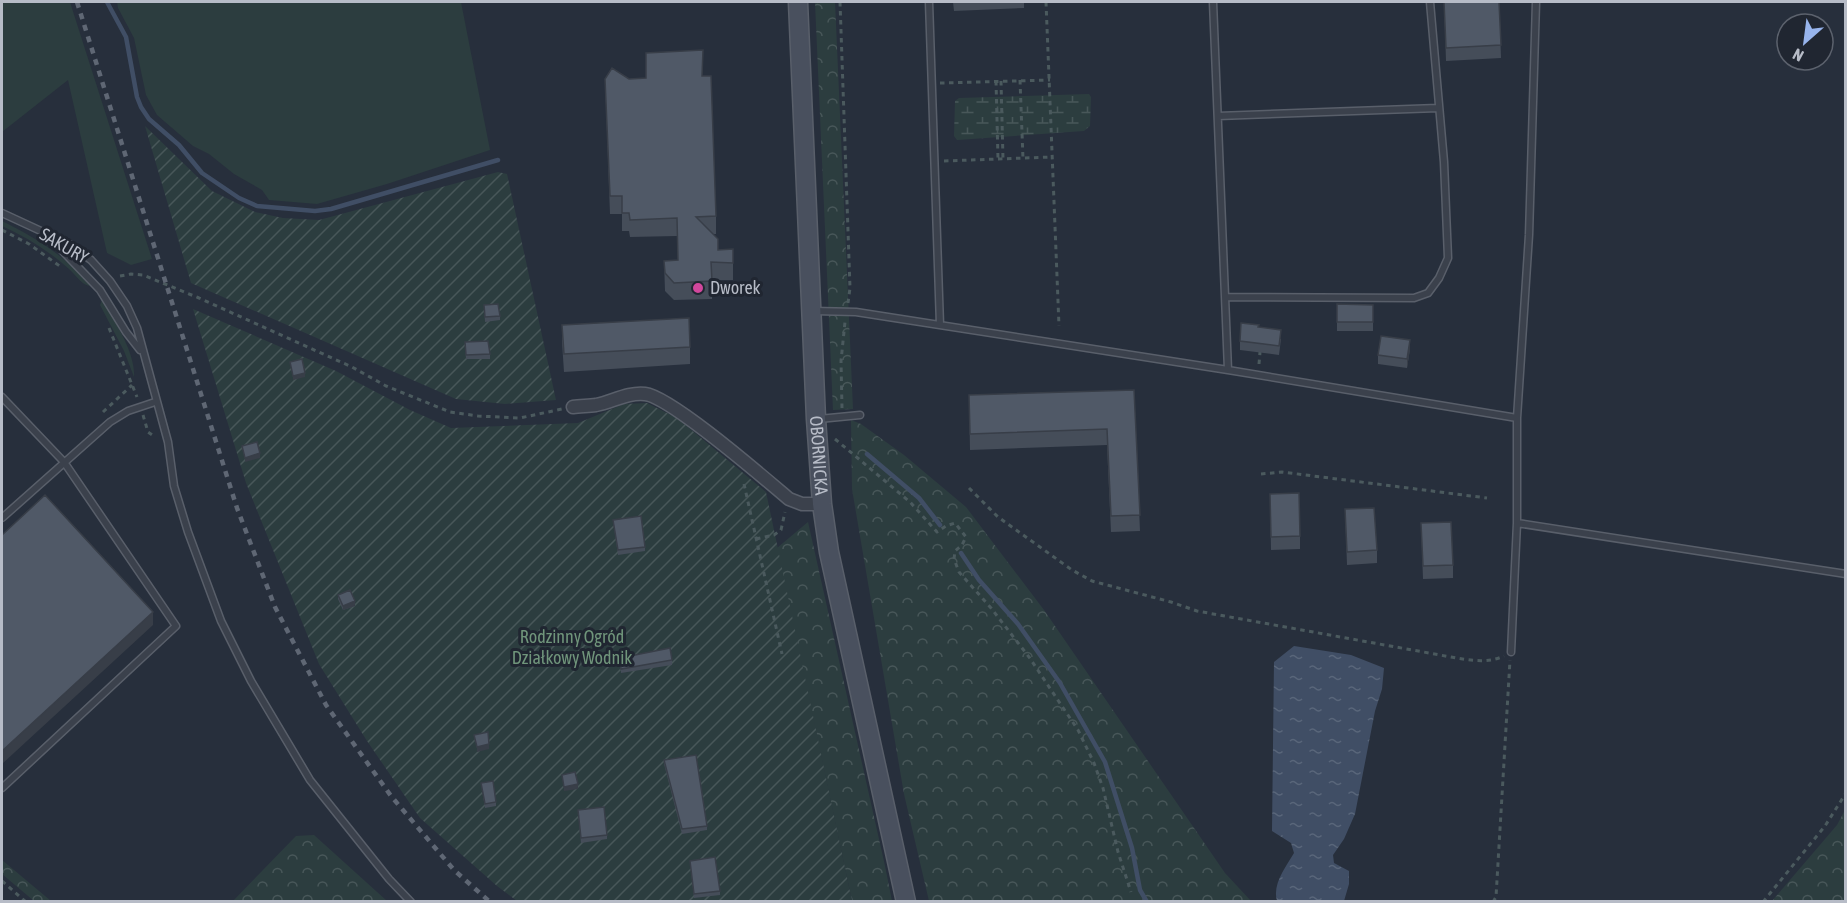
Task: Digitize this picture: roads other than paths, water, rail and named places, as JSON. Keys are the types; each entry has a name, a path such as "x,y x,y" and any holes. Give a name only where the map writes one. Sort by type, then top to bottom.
{"main road":[{"name":"OBORNICKA","path":"798,2 810,311 822,504 829,552 906,902"}],"street":[{"path":"573,407 645,394 662,399 789,499 802,504 822,504"}],"lane":[{"path":"929,2 940,325"},
{"path":"1213,2 1228,370"},
{"path":"1226,297 1414,298 1428,293 1439,278 1448,258 1444,162 1430,2"},
{"path":"1511,652 1517,523 1517,418 1529,235 1536,2"},
{"path":"1218,116 1438,108"},
{"name":"SAKURY","path":"2,213 69,244 91,260 110,281 127,306 137,328 155,402 168,442 174,486 221,621 251,681 310,780 389,879 411,902"},
{"path":"49,236 100,290 126,332 142,352"},
{"path":"810,311 846,311 940,325 1517,418"},
{"path":"2,397 64,462 176,626 2,788"},
{"path":"2,518 110,422 128,411 155,402"},
{"path":"816,419 860,415"},
{"path":"1517,523 1845,574"}],"water":[{"path":"1294,646 1351,655 1384,668 1382,689 1375,711 1355,814 1344,839 1333,855 1334,863 1349,871 1349,884 1344,901 1277,901 1278,882 1294,853 1291,843 1272,831 1274,662"}],"waterway":[{"path":"107,2 126,37 137,97 149,119 179,145 202,173 239,198 257,206 315,211 331,209 498,160"},
{"path":"867,454 919,498 940,525"},
{"path":"961,553 979,580 1018,624 1060,683 1105,762 1132,848 1140,890 1147,902"}],"railway":[{"path":"77,2 237,508 275,607 326,705 391,796 454,870 490,902"}],"place":[{"name":"Dworek","path":"698,288"}],"park label":[{"name":"Rodzinny Ogród Działkowy Wodnik","path":"572,647"}]}
